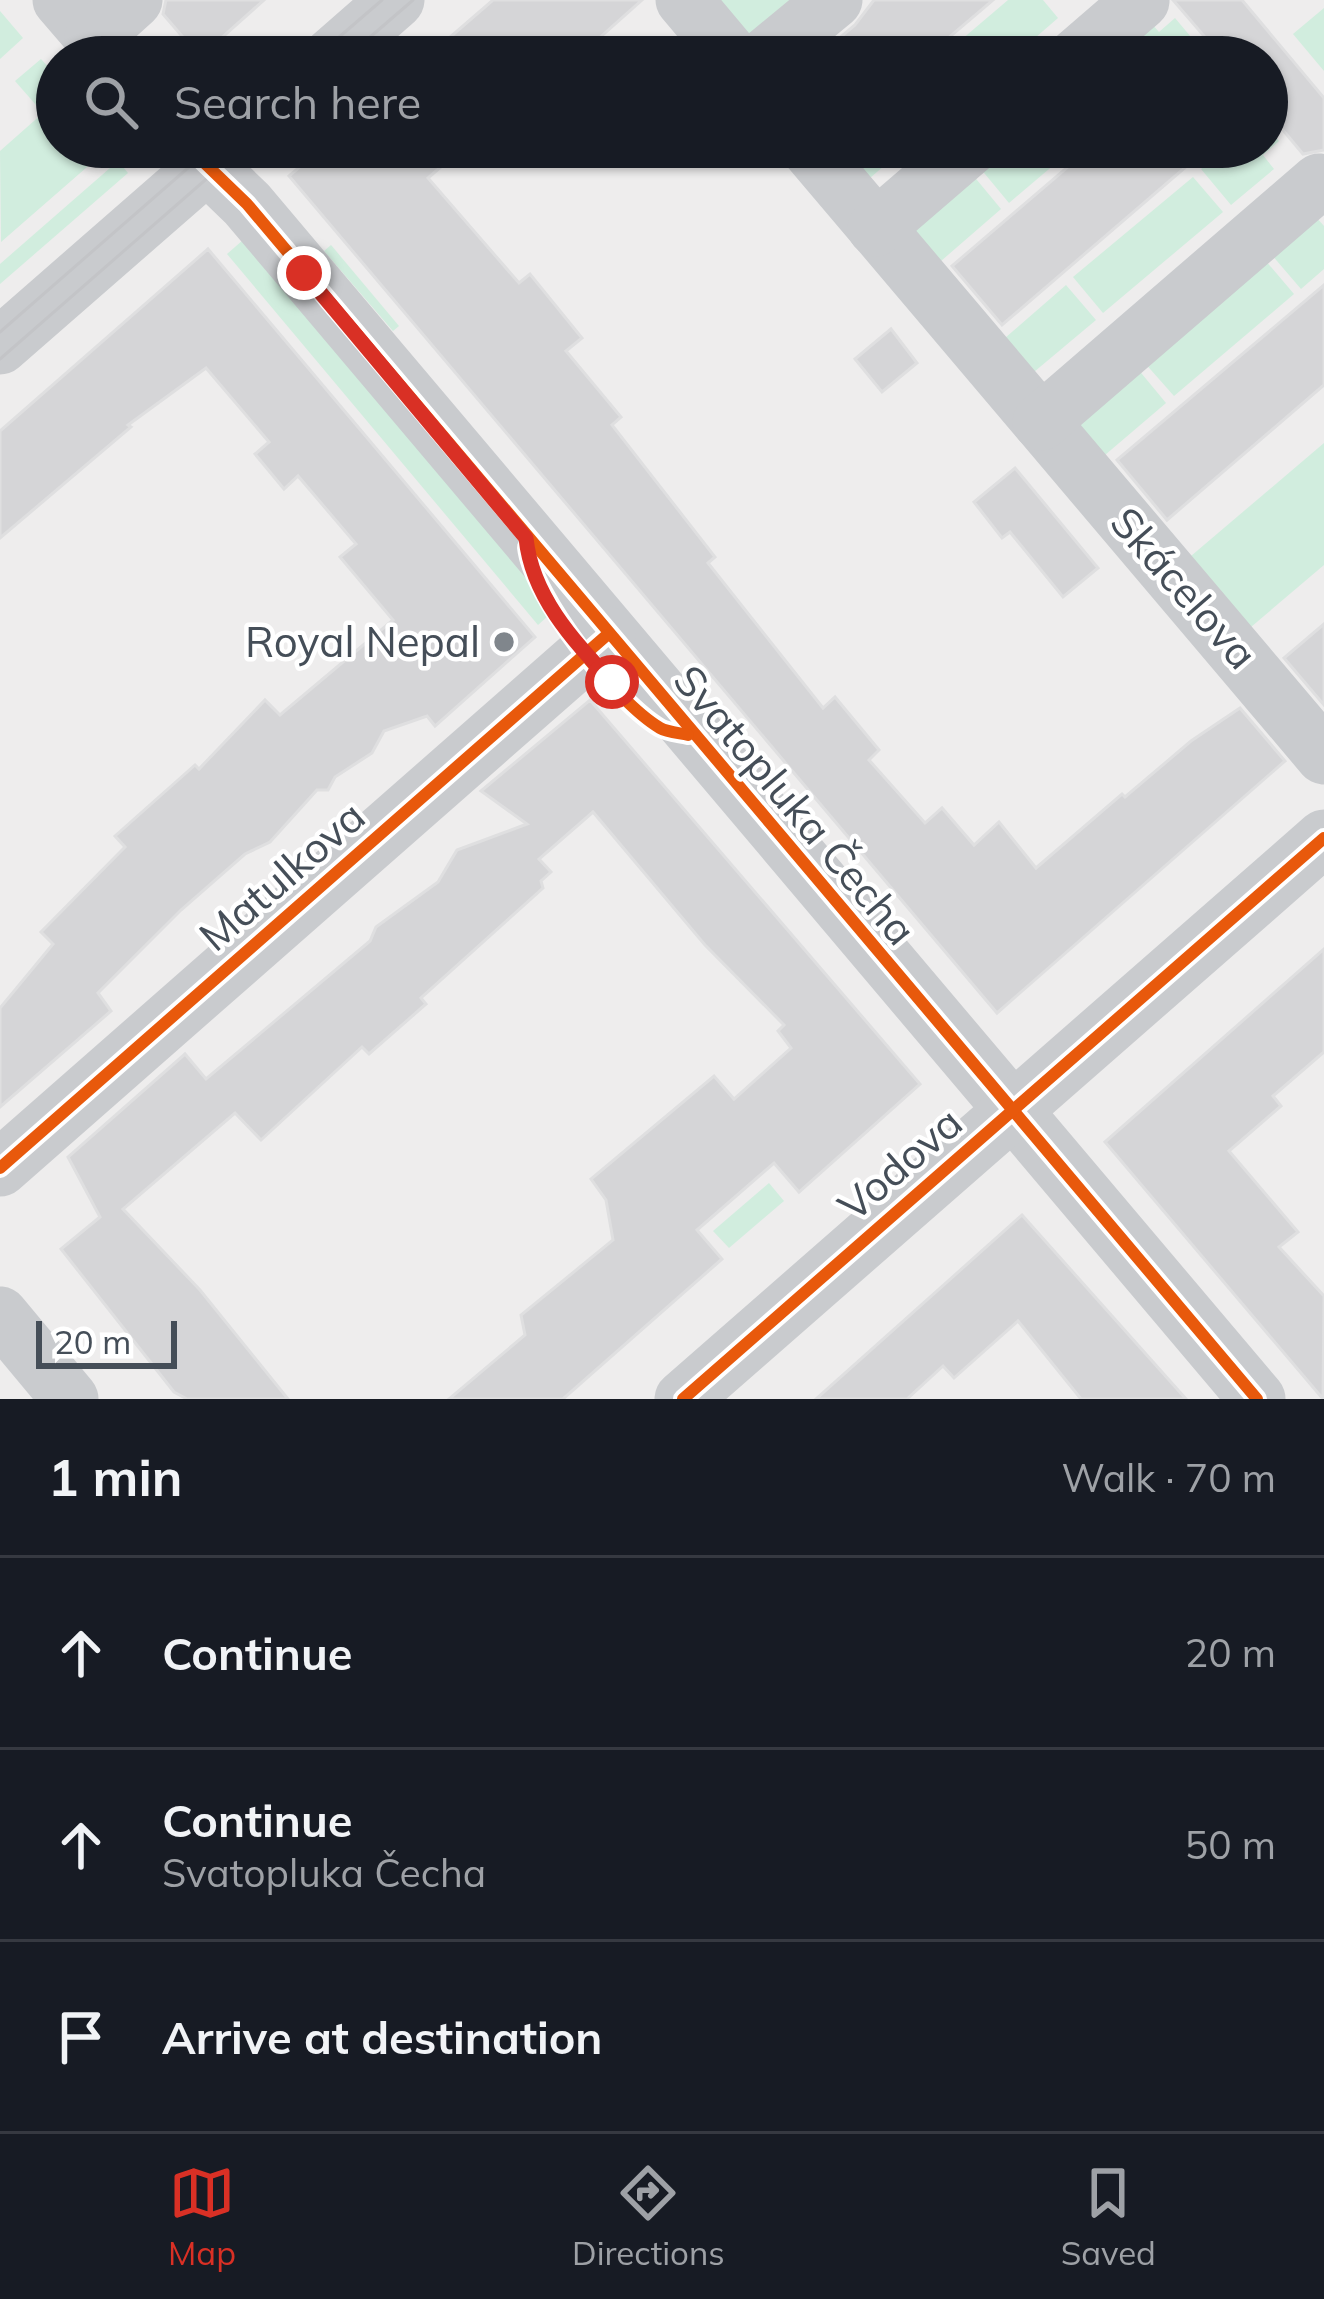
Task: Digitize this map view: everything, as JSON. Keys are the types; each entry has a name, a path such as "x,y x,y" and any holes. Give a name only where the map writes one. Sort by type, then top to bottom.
{"street":[{"path":"355,36 396,0"},
{"path":"683,0 714,36"},
{"path":"790,36 834,0"},
{"path":"1101,36 1141,2"},
{"path":"0,346 191,168"},
{"name":"Svatopluka Čecha","path":"219,168 1256,1399"},
{"name":"Skácelova","path":"826,168 1324,756"},
{"path":"876,228 946,168"},
{"path":"1041,422 1319,182"},
{"name":"Matulkova","path":"0,1168 608,635"},
{"name":"Vodova","path":"683,1399 1324,838"},
{"path":"0,1315 70,1399"}],"green space":[{"path":"719,0 805,0 762,36 748,36"},
{"path":"1008,0 1043,0 1058,18 1037,36 966,36"},
{"path":"1324,8 1324,71 1293,34"},
{"path":"0,11 23,38 0,59"},
{"path":"1175,18 1190,36 1134,36 1150,22 1159,32"},
{"path":"36,63 36,105 15,81"},
{"path":"36,119 36,168 86,168 1,242 0,151"},
{"path":"110,168 124,168 128,173 0,284 0,264"},
{"path":"861,168 882,168 870,178"},
{"path":"980,168 1050,168 1009,203"},
{"path":"1273,168 1274,169 1231,205 1201,169"},
{"path":"972,174 1001,209 941,261 911,226"},
{"path":"1193,177 1223,212 1103,313 1073,277"},
{"path":"1315,216 1324,226 1324,269 1301,289 1271,254"},
{"path":"243,240 525,570 548,616 538,625 227,254"},
{"path":"331,245 399,326 393,331 324,251"},
{"path":"1265,260 1294,294 1174,396 1143,361"},
{"path":"1066,285 1096,320 1034,372 1005,338"},
{"path":"1137,368 1166,403 1105,455 1076,420"},
{"path":"1324,443 1324,565 1251,627 1191,556"},
{"path":"769,1183 784,1201 729,1248 713,1231"}],"building":[{"path":"166,0 264,0 224,36 182,36 163,14"},
{"path":"493,0 642,0 602,36 451,36"},
{"path":"874,0 993,0 951,36 842,36"},
{"path":"1173,0 1242,0 1272,36 1204,36"},
{"path":"1288,55 1324,98 1324,150 1303,154 1288,136"},
{"path":"298,168 440,168 428,178 519,283 530,274 582,338 566,351 621,417 612,425 715,557 708,563 823,708 835,697 879,750 869,760 925,823 942,808 974,845 999,822 1036,868 1122,794 1125,797 1191,741 1240,708 1285,761 997,1013 289,176"},
{"path":"1066,168 1185,168 1002,325 952,266"},
{"path":"208,249 535,637 435,726 427,716 384,731 372,753 335,777 328,790 317,790 270,842 245,854 181,910 98,993 111,1011 0,1107 0,1008 53,944 41,932 125,847 115,836 195,765 199,769 265,700 280,715 393,620 340,557 356,544 298,476 284,489 255,454 269,442 206,368 128,425 131,427 0,538 0,431"},
{"path":"1324,285 1324,385 1167,520 1117,460"},
{"path":"891,329 917,363 882,392 855,359"},
{"path":"1015,468 1098,568 1063,597 1010,532 1002,538 974,502"},
{"path":"1324,624 1324,705 1284,658"},
{"path":"590,700 920,1084 799,1192 774,1163 697,1230 722,1259 563,1399 449,1399 525,1335 521,1315 613,1240 606,1200 591,1179 714,1076 734,1099 791,1048 778,1031 784,1025 705,945 593,812 539,859 551,872 541,881 543,888 421,998 426,1004 369,1054 362,1047 261,1140 235,1113 123,1209 200,1290 288,1399 187,1399 174,1392 61,1249 100,1217 68,1157 185,1054 206,1079 370,941 376,927 438,882 457,850 527,824 481,791"},
{"path":"1324,949 1324,1052 1273,1096 1281,1106 1229,1151 1298,1232 1279,1247 1324,1296 1323,1399 1105,1142"},
{"path":"1022,1215 1186,1399 1081,1399 1018,1321 954,1378 943,1366 907,1399 816,1399"}],"tram line":[{"path":"340,36 382,0"},
{"path":"371,36 413,0"},
{"path":"0,332 188,168"},
{"path":"0,359 219,168"}],"cycle path":[{"path":"210,168 247,204 1257,1399"},
{"path":"527,547 544,593 600,672 660,728 688,735"},
{"path":"0,1168 607,635"},
{"path":"683,1399 1324,838"}],"place":[{"name":"Royal Nepal","path":"504,642"}],"route":[{"path":"304,273 526,538 529,568 555,615 612,682"}]}
